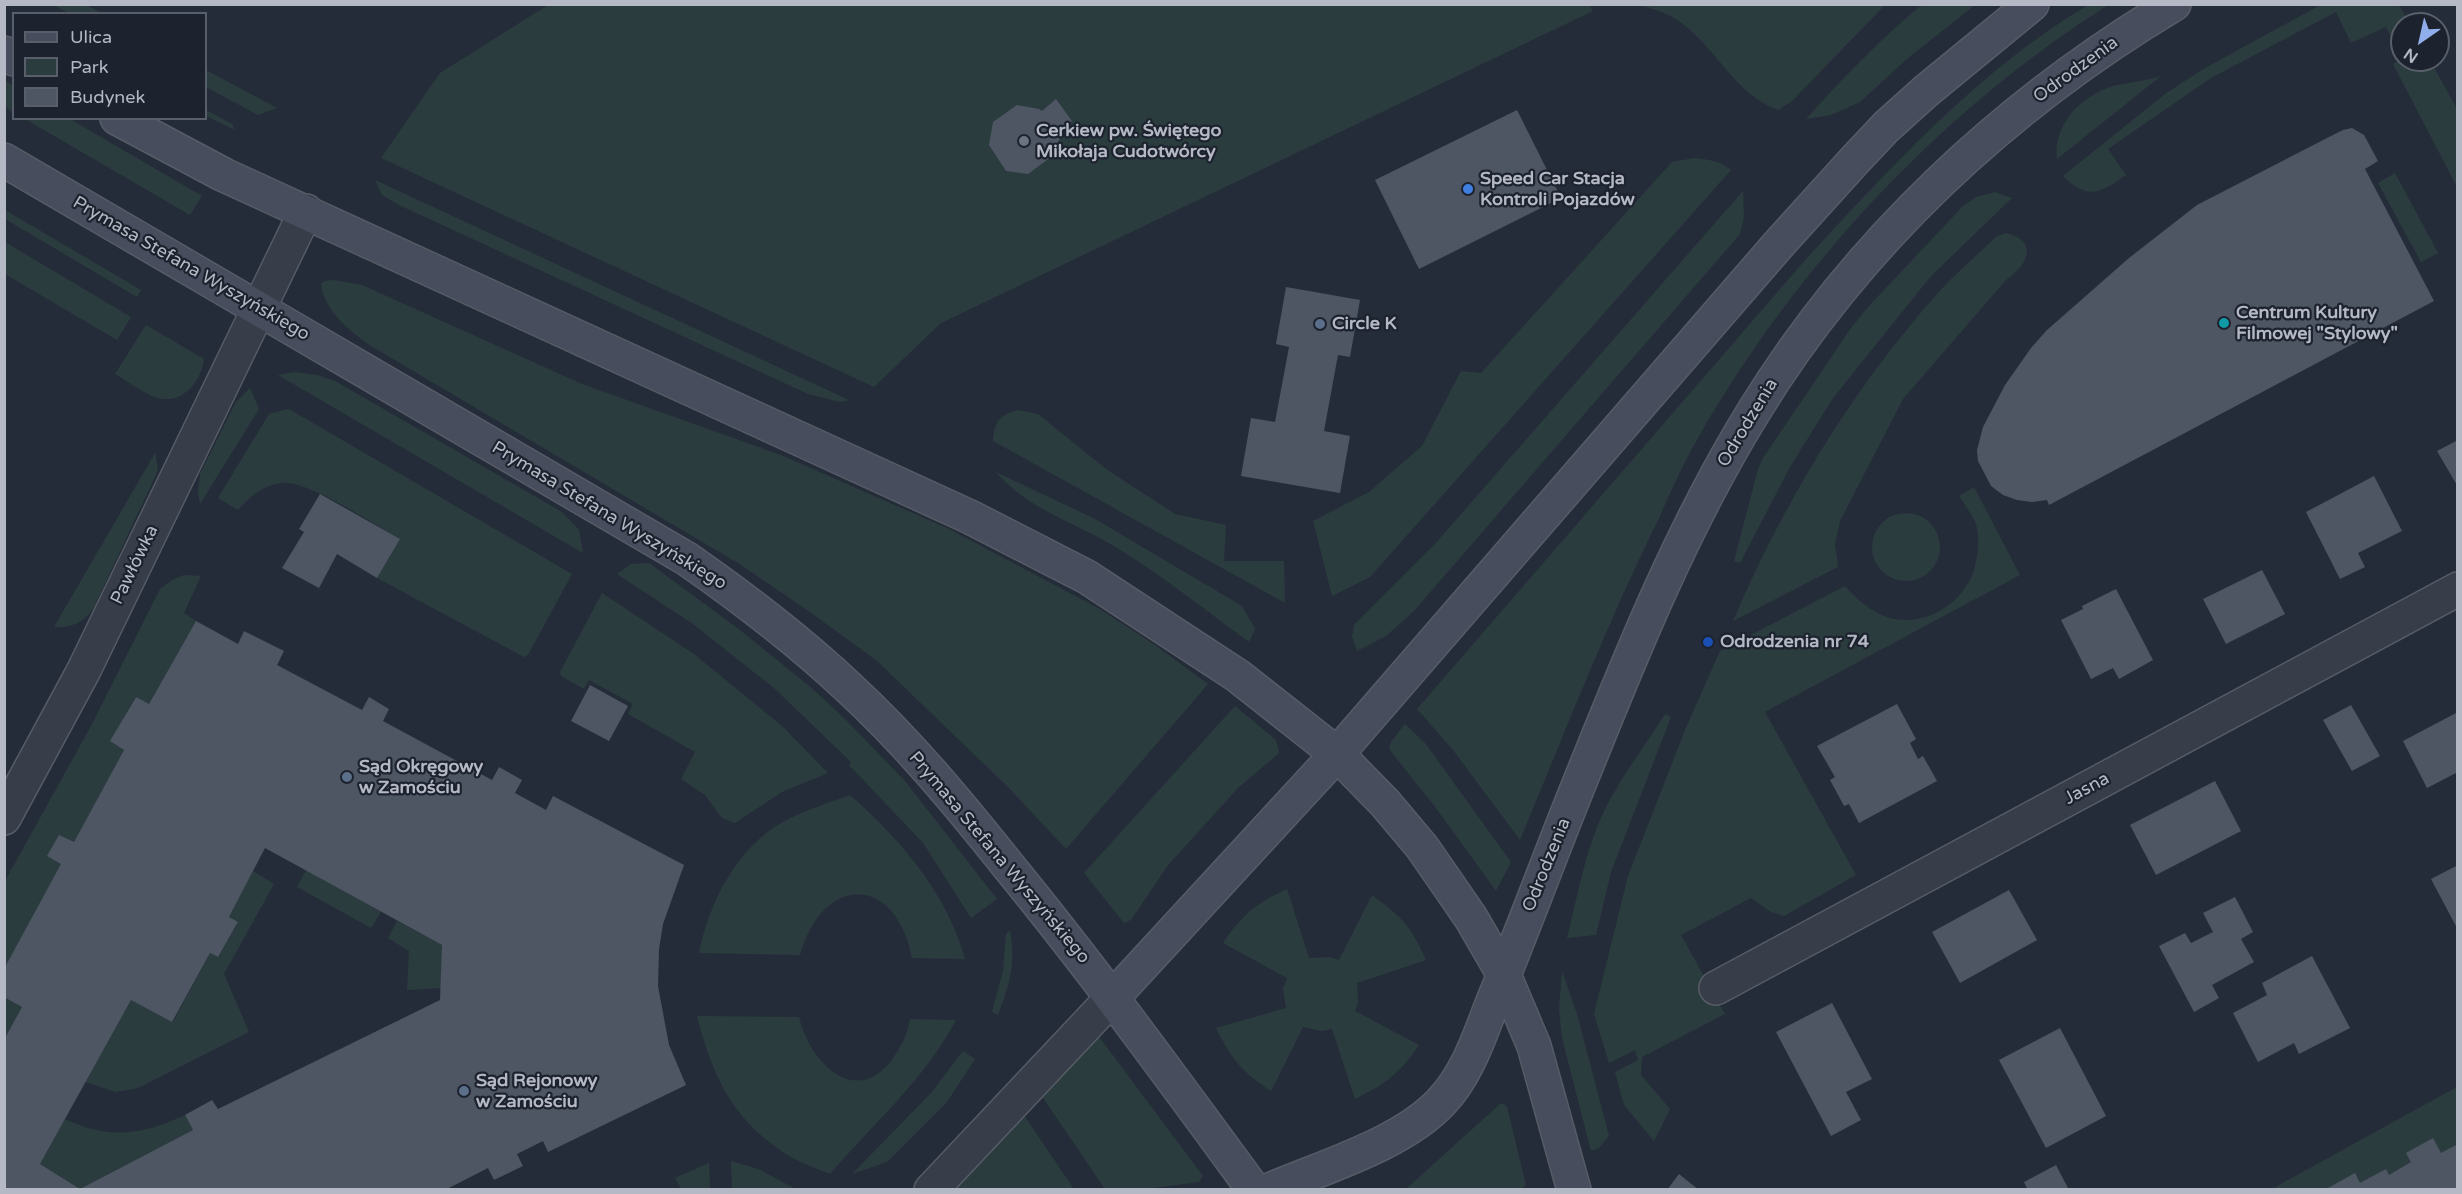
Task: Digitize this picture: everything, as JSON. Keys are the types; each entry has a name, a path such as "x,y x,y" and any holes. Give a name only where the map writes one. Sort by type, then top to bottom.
{"main road":[{"path":"1113,997 1337,754 1778,245 1854,161 1886,127 1926,91 2032,4"},
{"name":"Odrodzenia","path":"1270,1190 1394,1137 1443,1101 1463,1072 1579,784 1670,569 1730,451 1755,409 1828,303 1897,225 1975,148 2023,108 2094,56 2174,4"},
{"path":"121,120 224,175 960,513 1087,577 1238,676 1337,754 1385,803 1422,847 1471,918 1504,975 1534,1046 1574,1190"},
{"name":"Prymasa Stefana Wyszyńskiego","path":"4,160 687,559 806,649 886,725 948,791 1113,997 1254,1190"}],"street":[{"name":"Pawłówka","path":"4,818 84,670 306,211"},
{"name":"Jasna","path":"1716,988 2457,589"},
{"path":"931,1190 1113,997"}],"green space":[{"path":"1589,4 1593,11 941,323 874,387 381,158 440,73 548,5"},
{"path":"1923,4 1975,5 1908,58 1860,102 1831,115 1806,119 1862,60"},
{"path":"2322,4 2399,5 2403,12 2390,12 2390,35 2386,27 2351,43 2336,12 2211,78 2108,149 2126,175 2102,190 2094,192 2080,189 2063,176 2165,94 2205,68"},
{"path":"53,5 86,5 100,12 67,12"},
{"path":"1640,5 1885,5 1792,101 1778,110 1764,103 1740,85 1681,22 1667,14"},
{"path":"2088,5 2108,5 2046,47 1987,93 1931,143 1877,197 1827,253 1780,312 1737,374 1687,458 1640,558 1520,840 1453,750 1417,709 1806,259 1871,189 1974,89 2048,31"},
{"path":"207,71 277,108 258,115 207,88"},
{"path":"2397,72 2437,72 2457,109 2457,187"},
{"path":"2161,76 2057,159 2057,147 2063,125 2086,99 2120,84"},
{"path":"5,80 12,85 12,111 5,107"},
{"path":"207,111 232,124 235,130 207,116"},
{"path":"27,120 72,120 202,196 190,215"},
{"path":"1694,158 1718,162 1731,170 1370,577 1332,596 1313,521 1369,492 1422,446 1461,371 1481,373 1672,162"},
{"path":"2395,173 2438,253 2421,262 2378,183"},
{"path":"375,180 849,400 840,402 808,394 399,205 382,195"},
{"path":"1743,191 1744,217 1740,234 1414,611 1386,636 1357,651 1352,636 1354,625 1434,545"},
{"path":"1995,192 2012,198 1931,276 1833,398 1790,467 1740,563 1734,561 1758,469 1763,458 1851,328 1963,206 1976,197"},
{"path":"5,210 141,290 137,297 5,219"},
{"path":"2006,233 2023,242 2027,254 2024,261 1903,399 1840,521 1835,544 1838,567 1733,621 1774,533 1797,491 1822,449 1876,369 1937,294 1958,272 1996,237"},
{"path":"5,242 131,317 117,340 5,274"},
{"path":"334,280 362,285 582,384 781,455 949,529 1098,608 1155,645 1208,684 1066,849 1009,788 877,661 738,563 371,346 347,327 327,303 321,284 324,281"},
{"path":"146,325 204,359 193,385 180,396 162,399 152,396 115,374"},
{"path":"294,372 317,375 335,381 562,512 579,530 583,553 278,375"},
{"path":"250,388 259,409 200,504 198,492 200,474 236,402"},
{"path":"289,409 572,574 528,655 524,657 377,578 400,539 323,495 307,488 280,483 262,489 238,510 218,498 269,414"},
{"path":"1018,410 1038,414 1106,469 1175,514 1226,525 1224,561 1284,561 1285,603 993,441 999,420"},
{"path":"155,453 158,468 155,477 93,609 76,624 54,627"},
{"path":"996,472 1095,519 1242,606 1255,629 1249,642 1134,559 1022,496"},
{"path":"1974,487 2020,575 1765,712 1856,875 1784,916 1771,912 1751,898 1681,935 1725,1014 1642,1057 1641,1075 1670,1109 1654,1141 1624,1105 1615,1072 1638,1060 1635,1050 1609,1063 1594,1014 1628,876 1685,730 1720,651 1845,586 1865,605 1890,618 1919,619 1945,608 1966,587 1976,561 1978,533 1976,524 1959,496"},
{"path":"1906,513 1919,516 1930,523 1937,534 1940,547 1937,560 1930,571 1919,578 1906,581 1893,578 1882,571 1875,560 1872,547 1875,534 1882,523 1893,516"},
{"path":"649,563 740,630 814,690 846,720 905,781 997,899 971,918 923,843 849,765 851,762 775,689 693,624 617,574 631,564"},
{"path":"184,575 201,576 184,613 196,621 149,704 135,697 111,741 124,750 5,969 5,881 91,726 160,589"},
{"path":"602,593 694,654 782,726 828,773 782,792 735,823 722,818 705,795 681,779 695,752 628,714 633,704 589,680 584,689 561,676 560,672"},
{"path":"1235,706 1276,740 1279,753 1238,788 1168,865 1131,920 1124,923 1084,873"},
{"path":"1665,714 1671,717 1611,872 1596,935 1567,938 1583,870 1593,837 1607,805"},
{"path":"1405,724 1425,743 1511,862 1496,891 1389,748"},
{"path":"850,795 904,849 934,890 957,935 965,959 912,958 904,930 891,911 876,899 859,894 841,898 825,909 811,928 800,955 699,953 718,896 739,861 753,845 785,821"},
{"path":"306,870 381,912 371,928 297,887"},
{"path":"253,871 274,884 224,974 249,1032 138,1088 116,1092 85,1082 131,1000 173,1022 210,953 218,957 238,923 229,917"},
{"path":"1287,889 1309,958 1330,957 1339,960 1372,895 1405,923 1426,960 1357,983 1358,1002 1355,1011 1419,1045 1392,1077 1355,1099 1332,1029 1322,1031 1303,1027 1271,1091 1238,1064 1216,1028 1286,1008 1283,988 1287,978 1223,943 1250,911"},
{"path":"397,921 442,945 441,988 407,990 409,951 388,938"},
{"path":"1010,930 1011,973 998,1015 992,1012 1003,971 1006,934"},
{"path":"1562,971 1577,1014 1609,1136 1599,1148 1591,1151 1562,1038 1559,1010"},
{"path":"5,997 22,1007 5,1040"},
{"path":"697,1016 799,1017 806,1037 828,1068 842,1077 857,1081 872,1077 887,1066 907,1033 910,1019 956,1020 914,1081 830,1174 786,1154 748,1123 725,1092 716,1074"},
{"path":"1095,1038 1100,1038 1203,1176 1199,1182 1144,1189 1105,1189 1041,1095"},
{"path":"963,1051 975,1059 947,1102 887,1162 852,1174 931,1093"},
{"path":"2457,1087 2457,1189 2271,1190 2286,1181"},
{"path":"1500,1104 1507,1107 1526,1185 1519,1190 1406,1189"},
{"path":"1023,1114 1074,1189 953,1190"},
{"path":"185,1115 193,1130 80,1189 40,1164 65,1119 97,1130 125,1132 140,1131"},
{"path":"731,1161 758,1169 796,1189 732,1189"},
{"path":"709,1163 710,1189 681,1189 675,1178"}],"building":[{"name":"Cerkiew pw. Świętego Mikołaja Cudotwórcy","path":"1056,99 1072,121 1057,133 1060,137 1055,154 1028,174 1006,171 989,145 993,122 1017,105 1042,111"},
{"name":"Speed Car Stacja Kontroli Pojazdów","path":"1517,110 1561,198 1419,269 1375,180"},
{"name":"Centrum Kultury Filmowej \"Stylowy\"","path":"2352,128 2364,135 2378,161 2365,169 2434,301 2049,505 2047,500 2032,502 2017,500 2003,495 1991,486 1978,461 1977,450 1983,427 2005,385 2047,330 2129,258 2197,205 2343,130"},
{"path":"1286,287 1360,300 1350,357 1338,355 1324,431 1350,436 1340,493 1241,476 1251,418 1275,422 1289,347 1276,344"},
{"path":"2458,440 2458,487 2437,451"},
{"path":"2374,476 2402,531 2358,553 2365,567 2340,579 2306,512"},
{"path":"320,494 400,539 377,578 337,554 319,588 282,568 304,532 299,529"},
{"path":"2262,570 2285,614 2226,644 2203,599"},
{"path":"2116,589 2153,660 2119,679 2113,668 2091,679 2061,620 2083,609 2082,606"},
{"path":"196,621 238,644 244,631 284,651 277,665 362,710 369,697 389,709 383,721 492,780 499,767 522,780 515,793 546,810 553,796 684,865 663,924 659,949 658,986 669,1045 686,1085 548,1152 543,1141 517,1154 523,1166 494,1180 488,1168 445,1190 4,1190 4,1040 22,1007 4,997 4,969 61,864 47,856 59,835 74,842 124,750 110,741 136,697 149,704","holes":["265,848 442,945 440,1000 218,1109 212,1100 185,1115 193,1130 80,1189 40,1164 131,1000 172,1022 210,953 218,957 238,922 229,917"]},
{"path":"590,685 628,706 609,741 571,721"},
{"path":"1897,704 1916,739 1910,743 1918,759 1923,756 1937,781 1859,823 1849,804 1844,806 1830,780 1835,777 1817,746"},
{"path":"2351,705 2380,756 2352,771 2323,720"},
{"path":"2458,712 2458,772 2427,788 2403,741"},
{"path":"2215,781 2241,831 2156,875 2130,825"},
{"path":"2458,865 2458,930 2431,879"},
{"path":"2009,890 2037,940 1960,983 1932,932"},
{"path":"2235,897 2253,932 2241,939 2254,962 2212,985 2219,998 2194,1012 2159,946 2185,933 2191,943 2213,932 2203,913"},
{"path":"2312,956 2350,1028 2299,1054 2294,1043 2258,1062 2233,1013 2267,995 2262,983"},
{"path":"1832,1003 1872,1079 1846,1092 1861,1120 1831,1136 1776,1032"},
{"path":"2060,1028 2106,1116 2046,1148 1999,1060"},
{"path":"2433,1138 2441,1153 2458,1144 2458,1190 2329,1190 2328,1188 2355,1173 2360,1183 2386,1169 2389,1175 2411,1162 2406,1153"},
{"path":"2056,1165 2069,1190 2028,1190 2024,1182"},
{"path":"1679,1174 1699,1190 1667,1190"}],"place":[{"name":"Cerkiew pw. Świętego Mikołaja Cudotwórcy","path":"1024,141"},
{"name":"Speed Car Stacja Kontroli Pojazdów","path":"1468,189"},
{"name":"Centrum Kultury Filmowej \"Stylowy\"","path":"2224,323"},
{"name":"Circle K","path":"1320,324"},
{"name":"Odrodzenia nr 74","path":"1708,642"},
{"name":"Sąd Okręgowy w Zamościu","path":"347,777"},
{"name":"Sąd Rejonowy w Zamościu","path":"464,1091"}]}
